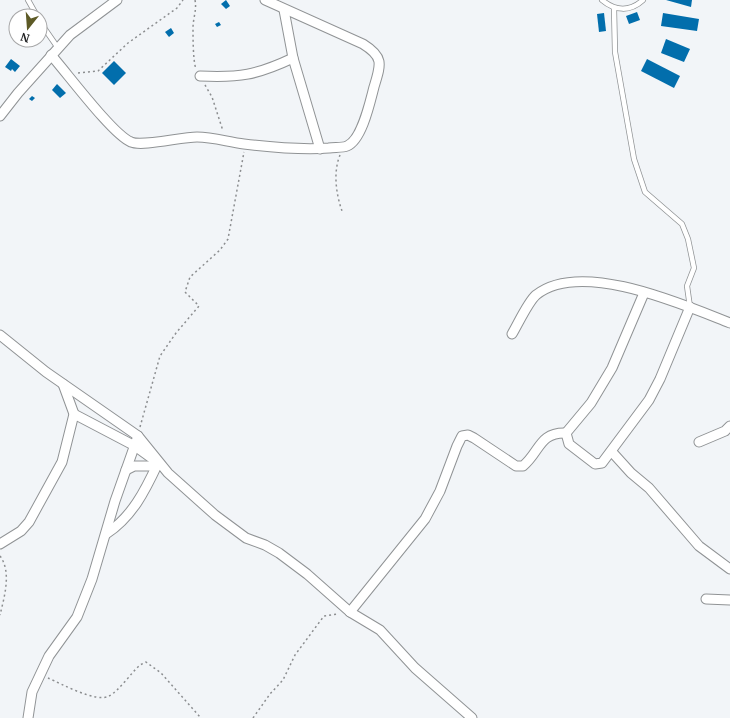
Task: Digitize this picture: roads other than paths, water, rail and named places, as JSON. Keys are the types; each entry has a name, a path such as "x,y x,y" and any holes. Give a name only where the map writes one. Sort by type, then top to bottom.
{"street":[{"path":"1,111 58,48 82,26 117,0"},
{"path":"51,55 109,123 130,142 142,144 198,137 244,144 320,149 347,146 357,137 362,126 375,86 380,61 379,57 363,44 284,10 265,0"},
{"path":"284,10 292,58 320,149"},
{"path":"200,76 229,78 246,75 278,65 292,58"},
{"path":"512,334 535,296 547,289 582,281 613,284 672,300 730,323"},
{"path":"350,612 425,519 440,491 462,436 474,438 516,466 523,466 545,438 552,434 566,433 591,403 612,368 644,293"},
{"path":"566,433 569,444 595,464 602,463 612,452 649,400 660,379 690,307"},
{"path":"0,335 63,384 138,436 159,465"},
{"path":"0,544 21,531 29,522 62,462 74,414 63,384"},
{"path":"74,414 135,446 159,465 215,515 246,538 265,545 307,574 350,612 380,630 415,668 472,718"},
{"path":"699,442 725,431 730,426"},
{"path":"28,718 32,692 49,656 77,617 92,579 138,436"},
{"path":"612,452 631,473 649,488 699,546 730,569"},
{"path":"126,470 134,466 159,465"},
{"path":"106,534 118,526 137,503 159,465"},
{"path":"706,599 730,600"}],"lane":[{"path":"602,0 614,8 630,9 643,0"},
{"path":"614,8 616,52 634,159 645,192 682,224 688,239 694,268 687,286 690,307"},
{"path":"48,34 58,48"}]}
